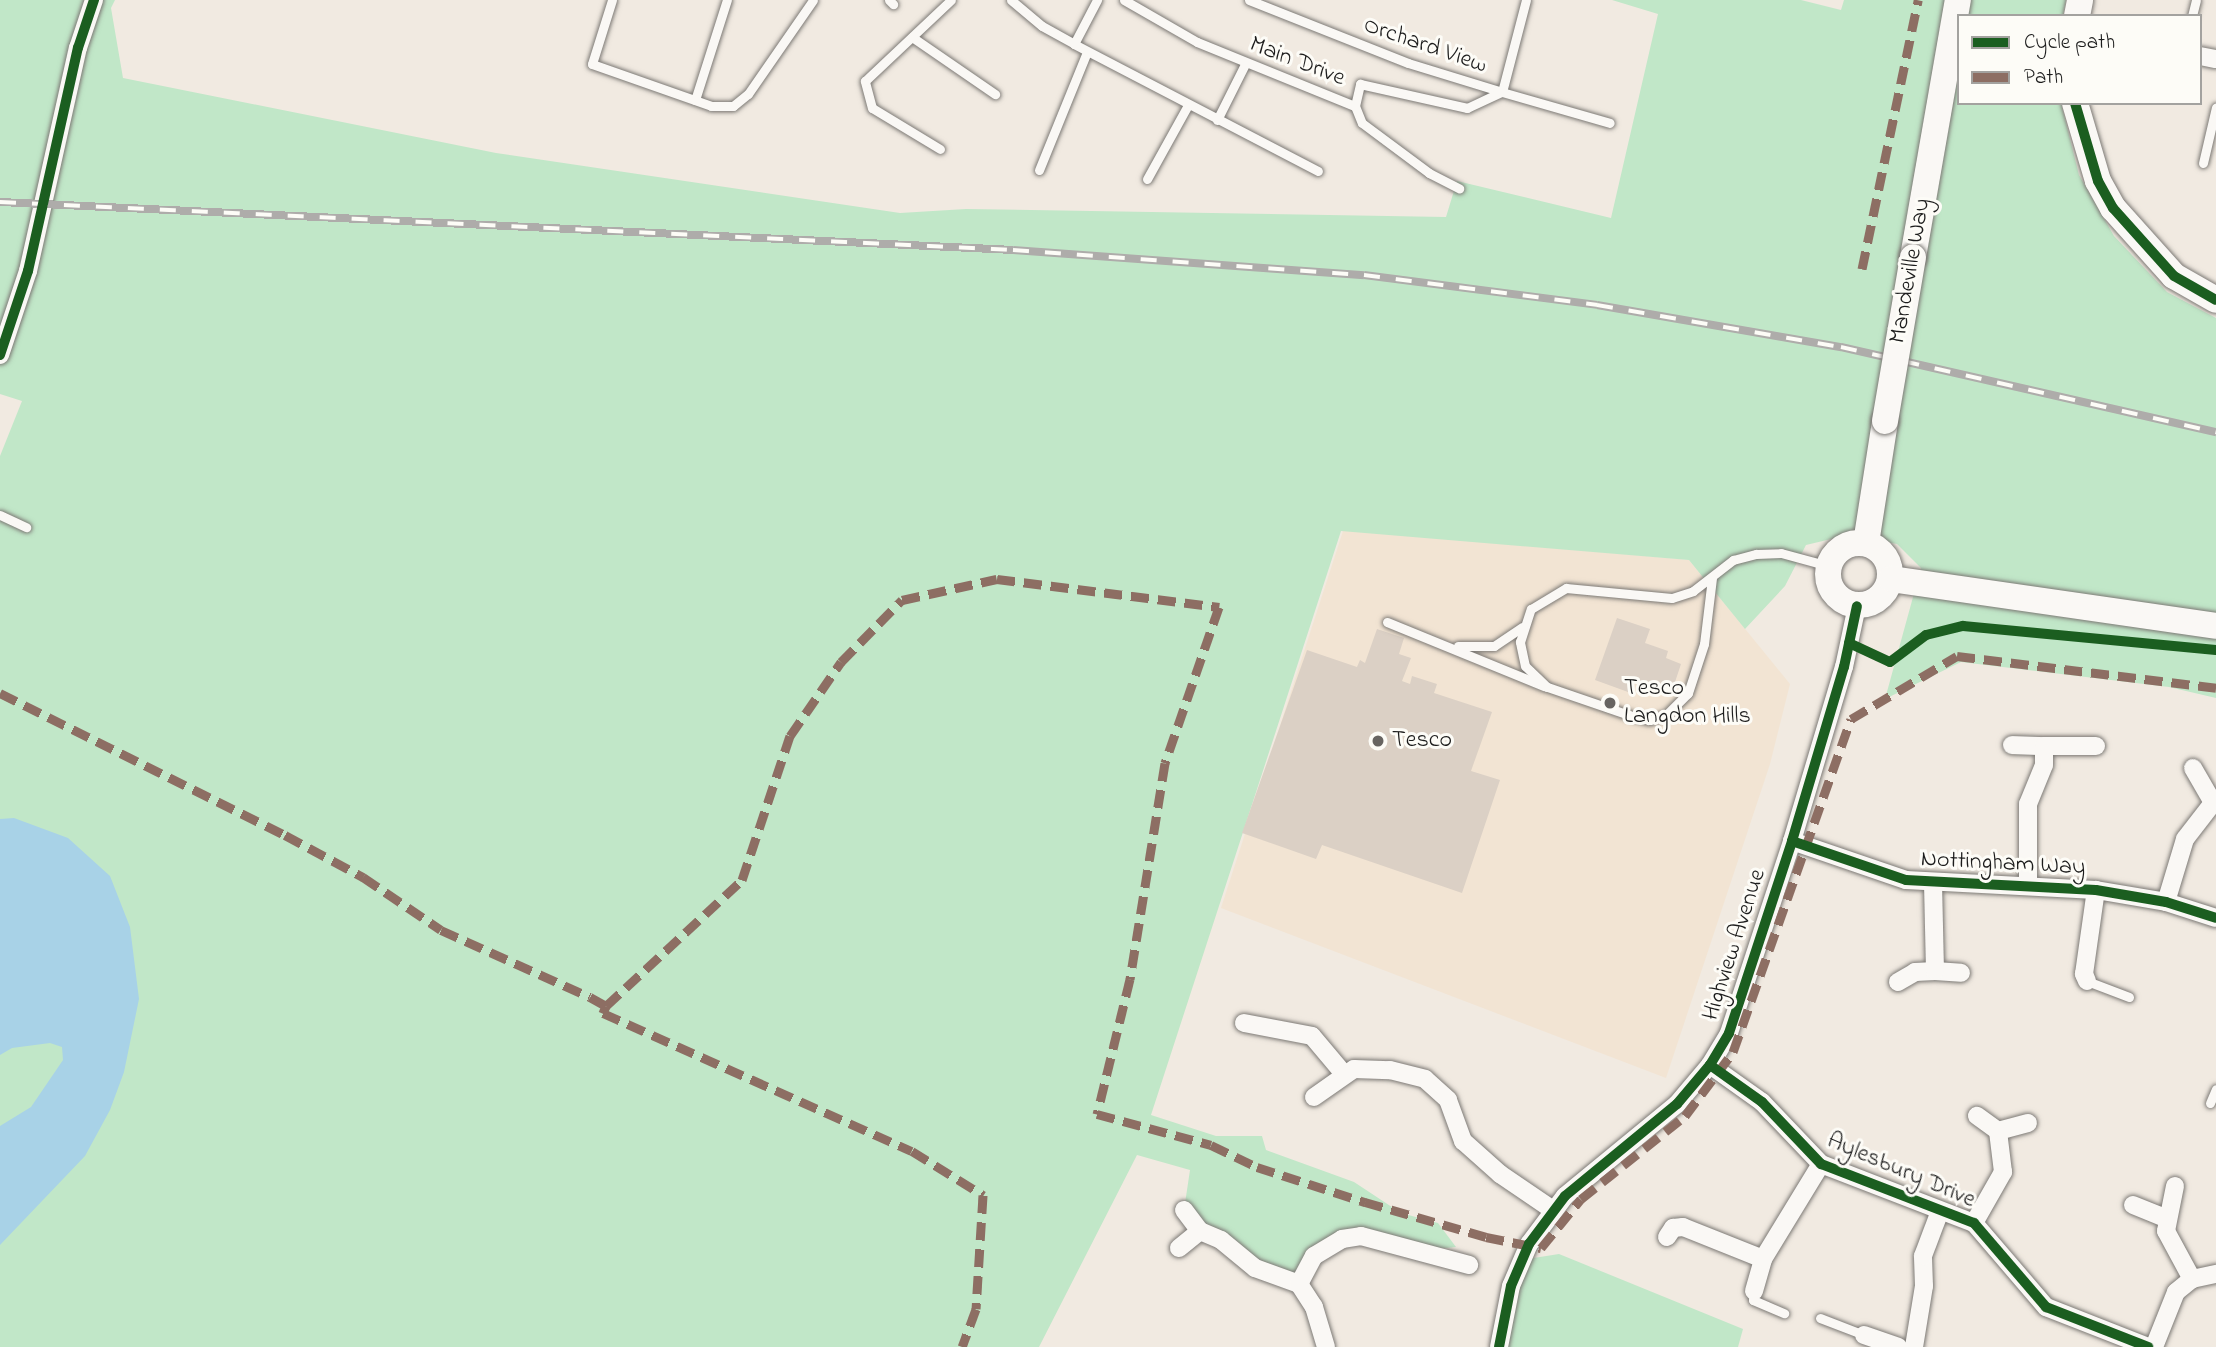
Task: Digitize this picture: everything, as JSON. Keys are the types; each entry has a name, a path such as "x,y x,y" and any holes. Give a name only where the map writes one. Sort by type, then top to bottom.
{"main road":[{"name":"Mandeville Way","path":"1866,543 1958,0"},
{"path":"2076,105 2098,181 2113,208 2174,276 2216,300"},
{"path":"1866,543 1882,551 1891,579 1877,600 1857,606 1834,592 1829,566 1842,548 1866,543"},
{"path":"1891,579 2216,626"}],"street":[{"path":"1,352 28,271 78,48 94,0"},
{"name":"Highview Avenue","path":"1499,1347 1520,1260 1553,1210 1580,1182 1677,1104 1710,1065 1736,1017 1792,841 1857,606"},
{"path":"2012,745 2096,746"},
{"path":"2028,886 2028,804 2044,765 2044,746"},
{"path":"2166,902 2185,838 2214,800 2193,768"},
{"name":"Nottingham Way","path":"1792,841 1895,877 1933,885 2096,890 2166,902 2216,918"},
{"path":"1933,885 1935,971"},
{"path":"2087,981 2084,974 2096,890"},
{"path":"1898,982 1915,972 1961,973"},
{"path":"1244,1023 1312,1036 1344,1074"},
{"name":"Aylesbury Drive","path":"1710,1065 1762,1102 1821,1164 1974,1223 2046,1307 2148,1347"},
{"path":"1314,1097 1344,1074 1368,1068 1412,1074 1439,1087 1448,1100 1463,1141 1500,1174 1553,1210"},
{"path":"1974,1223 2003,1172 1998,1131 1977,1116"},
{"path":"1998,1131 2028,1124"},
{"path":"1754,1291 1763,1259 1821,1164"},
{"path":"2175,1186 2165,1218 2166,1231 2192,1279"},
{"path":"2133,1205 2165,1218"},
{"path":"1184,1210 1200,1231 1221,1240 1255,1268 1299,1284 1314,1307 1326,1347"},
{"path":"1914,1347 1924,1286 1923,1256 1940,1211"},
{"path":"1667,1237 1673,1228 1683,1227 1763,1259"},
{"path":"1179,1248 1200,1231"},
{"path":"1299,1284 1314,1256 1342,1239 1361,1236 1469,1265"},
{"path":"2154,1347 2176,1292 2192,1279 2216,1274"},
{"path":"1864,1335 1898,1347"}],"lane":[{"path":"612,0 592,64 711,106 733,106 748,94 813,0"},
{"path":"695,100 727,0"},
{"path":"940,149 872,108 865,81 951,0"},
{"path":"1010,0 1042,26 1087,52 1318,170"},
{"path":"1074,44 1097,0"},
{"name":"Main Drive","path":"1124,0 1175,31 1245,64 1355,106 1360,85 1467,108 1502,92"},
{"name":"Orchard View","path":"1249,0 1408,64 1502,92 1526,0"},
{"path":"912,37 995,94"},
{"path":"1039,170 1087,52"},
{"path":"1217,120 1245,64"},
{"path":"1502,92 1610,123"},
{"path":"1147,179 1188,105"},
{"path":"1355,106 1362,123 1429,173 1459,188"},
{"path":"2203,163 2216,107"},
{"path":"0,515 26,527"},
{"path":"1446,644 1494,646 1522,627 1531,609 1566,588 1672,598 1712,578 1733,560 1756,554 1781,553 1829,566"},
{"path":"1387,622 1547,687 1650,720 1667,715 1688,693 1704,645 1712,578"},
{"path":"1522,627 1525,666 1547,687"},
{"path":"2087,981 2129,997"},
{"path":"2210,1102 2216,1090"},
{"path":"1754,1291 1753,1300 1784,1313"},
{"path":"1820,1318 1864,1335"}],"shaded area":[{"path":"1344,528 1689,560 1790,684 1770,764 1666,1078 1221,908"}],"green space":[{"path":"0,0 115,0 111,8 123,78 496,153 900,213 966,209 1446,217 1457,181 1611,218 1658,14 1612,0 1801,0 1841,10 1844,0 2066,0 2063,14 1957,14 1957,105 2062,105 2079,175 2114,236 2167,292 2216,318 2216,698 2169,687 1961,662 1885,699 1921,568 1897,544 1848,535 1806,545 1785,586 1745,629 1689,560 1341,531 1151,1115 1216,1136 1262,1136 1266,1150 1354,1182 1401,1213 1438,1223 1456,1247 1417,1251 1342,1239 1299,1284 1281,1277 1184,1210 1190,1170 1137,1155 1039,1347 0,1347 0,456 22,401 0,394"},
{"path":"1559,1254 1743,1329 1738,1347 1499,1347 1520,1260"}],"water":[{"path":"14,818 68,838 110,876 130,927 139,999 124,1072 110,1110 85,1156 0,1245 0,1126 31,1107 63,1060 62,1047 50,1043 12,1048 0,1055 0,819"}],"building":[{"path":"1617,618 1650,629 1645,643 1668,651 1666,658 1681,664 1673,688 1632,679 1628,692 1595,680"},
{"name":"Tesco","path":"1377,629 1404,638 1399,654 1411,658 1402,681 1410,684 1412,676 1437,684 1434,693 1492,712 1471,771 1500,780 1462,893 1322,845 1316,859 1242,833 1307,650 1357,667 1360,660 1365,663"}],"railway":[{"path":"0,202 1013,250 1364,275 1597,305 1841,347 2216,432"}],"marked path":[{"path":"1862,269 1918,0"},
{"path":"606,1006 742,880 790,736 841,662 902,600 997,579 1219,607 1165,763 1130,979 1097,1114 1211,1145 1257,1167 1365,1202 1486,1237 1541,1248 1581,1199 1685,1116 1733,1052 1851,719 1957,656 2216,688"},
{"path":"0,693 285,835 363,877 441,930 590,997 606,1006 603,1013 912,1151 983,1195 976,1309 962,1347"}],"cycle path":[{"path":"0,355 28,271 78,48 94,0"},
{"path":"2076,105 2098,181 2113,208 2174,276 2216,300"},
{"path":"1499,1347 1511,1286 1529,1244 1565,1196 1677,1104 1710,1065 1729,1033 1792,841 1844,667 1857,606"},
{"path":"1849,643 1890,662 1926,635 1963,626 2216,650"},
{"path":"1792,841 1906,880 2096,890 2166,902 2216,918"},
{"path":"1710,1065 1762,1102 1821,1164 1974,1223 2046,1307 2148,1347"}],"place":[{"name":"Tesco Langdon Hills","path":"1610,703"},
{"name":"Tesco","path":"1378,741"}]}
